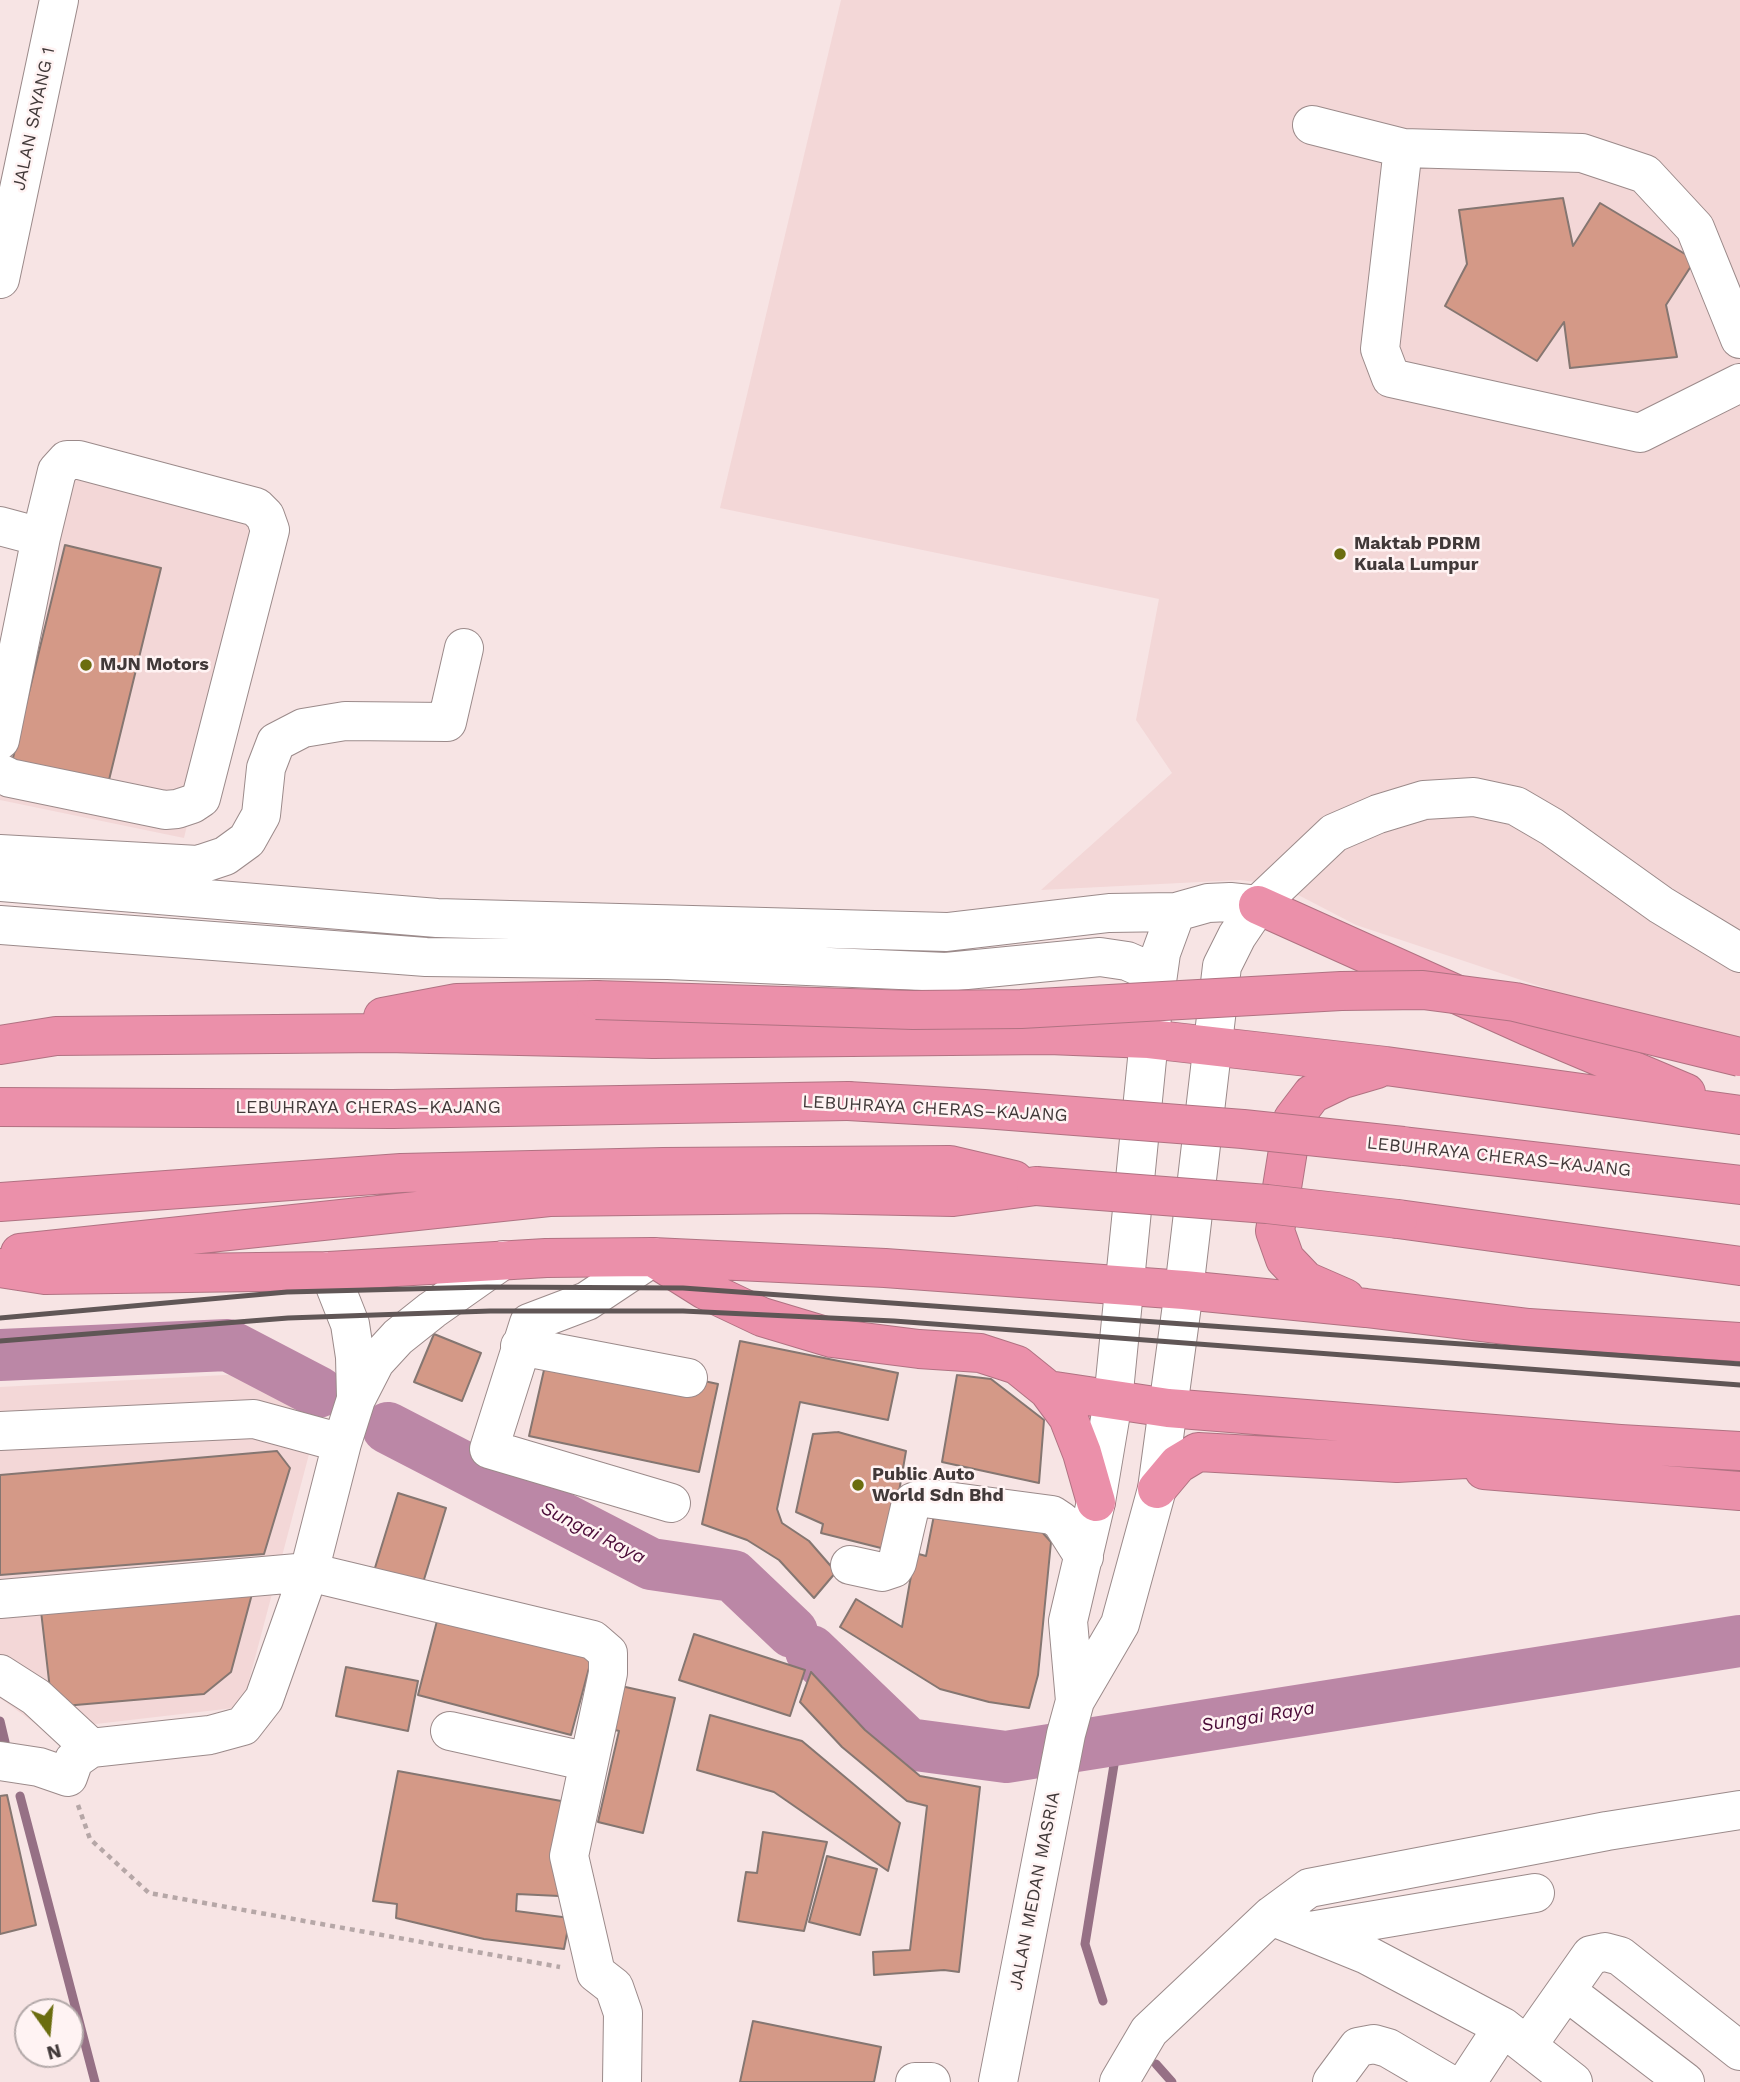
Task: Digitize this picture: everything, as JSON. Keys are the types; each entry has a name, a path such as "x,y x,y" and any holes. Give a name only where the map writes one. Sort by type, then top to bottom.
{"highway":[{"path":"1258,905 1527,1026 1736,1114"},
{"path":"292,1034 457,1003 596,999 913,1010 1007,1009 1341,990 1423,990 1515,1002 1740,1057"},
{"path":"0,1045 56,1036 386,1033 653,1040 1049,1035 1149,1039 1386,1066 1736,1114"},
{"path":"1366,1308 1306,1281 1285,1259 1275,1231 1293,1119 1312,1094 1343,1079 1386,1066"},
{"name":"LEBUHRAYA CHERAS–KAJANG","path":"0,1107 393,1109 848,1101 1216,1127 1740,1185"},
{"path":"0,1202 401,1173 663,1167 950,1165 1036,1186 1398,1219 1740,1266"},
{"path":"0,1256 549,1197 806,1194 953,1196 1036,1186"},
{"path":"653,1257 705,1290 762,1317 832,1338 919,1349 980,1353 1017,1365 1048,1390 1068,1417 1083,1453 1096,1502"},
{"path":"0,1268 45,1275 329,1271 503,1260 653,1257 885,1268 1184,1290 1529,1328 1740,1342"},
{"path":"1048,1390 1168,1408 1740,1451"},
{"path":"1397,1463 1558,1453 1620,1444"},
{"path":"1157,1489 1178,1464 1198,1452 1397,1463 1740,1491"}],"street":[{"name":"JALAN SAYANG 1","path":"0,279 14,141 59,0"},
{"path":"1312,125 1403,148 1583,153 1645,174 1695,228 1740,339"},
{"path":"1403,148 1380,349 1391,378 1640,433 1740,383"},
{"path":"0,740 57,471 68,460 79,460 256,507 265,516 270,530 201,798 192,804 165,810 10,778 0,773"},
{"path":"0,526 41,537"},
{"path":"0,854 198,865 225,856 247,840 261,815 266,768 276,742 303,728 345,721 447,722 464,648"},
{"name":"JALAN MEDAN MASRIA","path":"999,2082 1052,1794 1071,1717 1120,1624 1157,1489 1184,1290 1222,966 1237,936 1258,905 1334,833 1378,814 1424,800 1474,797 1516,806 1552,827 1661,905 1740,953"},
{"path":"0,882 437,918 947,932 1108,913 1176,912 1230,902 1258,905"},
{"name":"JALAN MEDAN MASRIA","path":"1071,1717 1068,1621 1096,1502 1112,1401 1149,1039 1161,953 1176,912"},
{"path":"0,925 426,957 668,960 946,972 1100,957 1127,961 1143,968 1157,981"},
{"path":"653,1257 587,1301 529,1323 489,1449 671,1503"},
{"path":"0,1760 39,1766 80,1763 243,1726 264,1699 309,1572 356,1399 375,1362 398,1337 503,1260"},
{"path":"329,1271 350,1324 355,1357 356,1399"},
{"path":"520,1346 688,1378"},
{"path":"0,1431 254,1419 342,1443"},
{"path":"850,1565 882,1572 894,1568 910,1507 913,1502 925,1498 1052,1515 1061,1521 1084,1557"},
{"path":"0,1599 309,1572 593,1640 608,1653 608,1672 569,1856 596,1973 614,1987 623,2013 622,2082"},
{"path":"0,1674 36,1697 80,1763"},
{"path":"450,1731 589,1762"},
{"path":"1119,2082 1149,2031 1271,1916 1309,1888 1607,1831 1740,1810"},
{"path":"1310,1931 1535,1893"},
{"path":"1271,1916 1367,1955 1515,2037 1573,2082"},
{"path":"1467,2082 1566,1991 1591,1955 1605,1952 1620,1956 1740,2051"},
{"path":"1566,1991 1685,2082"},
{"path":"1332,2082 1358,2047 1374,2044 1388,2048 1446,2082"},
{"path":"915,2082 931,2082"}],"path":[{"path":"80,1763 90,1839 149,1893 596,1973"}],"shaded area":[{"name":"Maktab PDRM Kuala Lumpur","path":"841,0 1740,0 1740,1053 1356,925 1279,885 1240,880 1041,890 1172,773 1136,720 1159,599 720,508"},
{"path":"42,462 259,523 184,838 0,800 0,670"},
{"path":"244,1374 321,1409 242,1707 44,1730 0,1698 0,1387"}],"building":[{"path":"1563,198 1573,246 1600,203 1695,260 1666,305 1677,357 1570,368 1564,322 1537,361 1445,306 1467,264 1459,210"},
{"name":"MJN Motors","path":"65,545 161,568 108,784 12,762"},
{"path":"434,1334 481,1353 462,1401 414,1382"},
{"path":"740,1341 898,1373 888,1420 800,1402 777,1509 782,1523 809,1541 836,1572 814,1598 779,1560 747,1540 702,1524"},
{"path":"549,1348 718,1384 699,1472 529,1436"},
{"path":"957,1375 991,1379 1044,1420 1039,1483 942,1462"},
{"path":"838,1432 906,1451 889,1550 821,1533 823,1524 796,1512 813,1434"},
{"path":"277,1451 290,1468 264,1554 0,1575 0,1475"},
{"path":"398,1493 446,1508 422,1586 374,1571"},
{"path":"936,1505 1033,1522 1051,1542 1038,1675 1029,1708 989,1702 940,1689 840,1627 856,1599 902,1627 915,1553 926,1556"},
{"path":"252,1594 231,1672 204,1694 52,1707 41,1611"},
{"path":"438,1617 592,1657 571,1735 418,1695"},
{"path":"694,1634 805,1670 790,1716 679,1680"},
{"path":"346,1667 418,1681 408,1731 336,1716"},
{"path":"811,1672 865,1730 920,1776 980,1787 959,1972 944,1970 874,1975 873,1952 910,1950 927,1806 907,1801 842,1747 800,1702"},
{"path":"621,1686 675,1698 643,1833 598,1822 619,1731 611,1729"},
{"path":"710,1715 802,1741 900,1823 888,1871 774,1792 697,1770"},
{"path":"398,1771 572,1803 559,1896 517,1894 516,1911 570,1918 564,1949 484,1939 396,1918 397,1904 373,1901"},
{"path":"7,1795 36,1925 0,1934 0,1796"},
{"path":"763,1832 827,1842 804,1931 738,1921 746,1872 757,1873"},
{"path":"827,1856 877,1869 860,1935 809,1922"},
{"path":"753,2021 881,2047 874,2082 740,2082"}],"waterway":[{"name":"Sungai Raya","path":"0,1355 228,1345 318,1392"},
{"name":"Sungai Raya","path":"388,1428 651,1564 733,1576 792,1632"},
{"name":"Sungai Raya","path":"811,1651 908,1744 1006,1757 1740,1641"},
{"path":"0,1721 5,1742"},
{"path":"1103,2001 1085,1944 1118,1740"},
{"path":"20,1796 95,2082"},
{"path":"1156,2064 1172,2082"}],"railway":[{"path":"0,1318 287,1292 487,1287 683,1288 1740,1364"},
{"path":"0,1341 288,1318 490,1311 683,1311 894,1321 1740,1385"}],"place":[{"name":"Maktab PDRM Kuala Lumpur","path":"1340,554"},
{"name":"MJN Motors","path":"86,665"},
{"name":"Public Auto World Sdn Bhd","path":"858,1485"}]}
